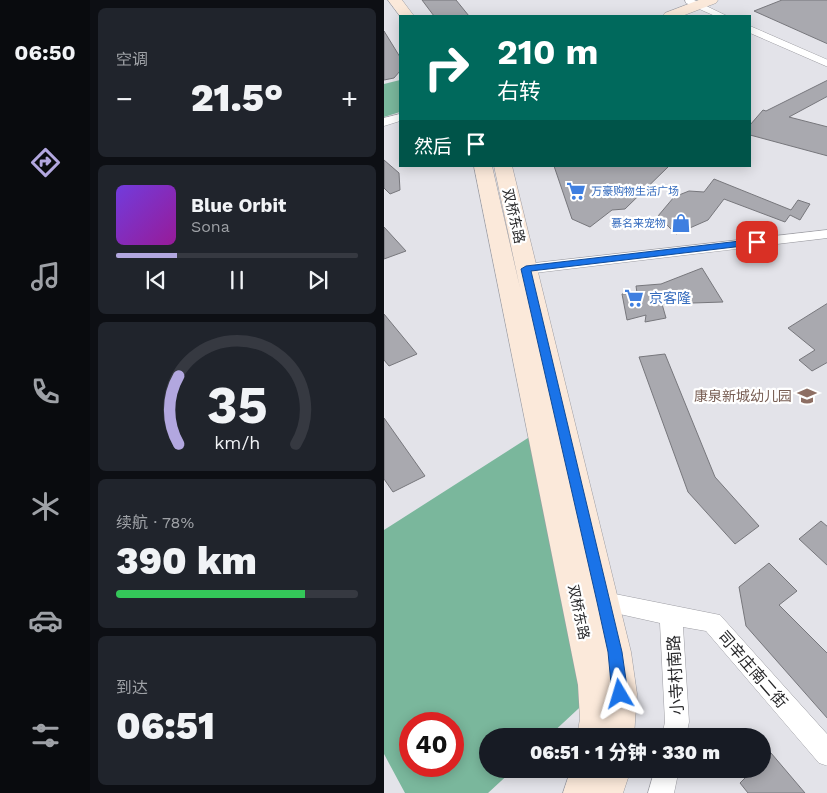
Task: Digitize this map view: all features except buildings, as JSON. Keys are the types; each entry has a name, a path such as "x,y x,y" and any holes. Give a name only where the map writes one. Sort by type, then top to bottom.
{"street":[{"path":"395,0 406,15"},
{"path":"665,14 693,2 711,0"},
{"path":"693,2 720,15"},
{"path":"751,29 827,64"},
{"path":"384,122 399,118"},
{"name":"双桥东路","path":"483,167 595,685 596,728"},
{"name":"双桥东路","path":"502,167 615,652 620,694 618,728"},
{"path":"526,269 827,234"},
{"name":"司辛庄南二街","path":"604,602 712,622 827,754"},
{"name":"小寺村南路","path":"672,614 676,728"},
{"path":"582,793 586,778"},
{"path":"605,793 610,778"},
{"path":"661,793 664,778"}],"green space":[{"path":"399,80 399,112 384,117 384,84"},
{"path":"542,429 592,696 558,728 479,728 479,778 504,778 488,793 405,793 384,754 384,530"}],"place":[{"name":"万豪购物生活广场","path":"576,191"},
{"name":"慕名来宠物","path":"681,223"},
{"name":"京客隆","path":"634,298"},
{"name":"康泉新城幼儿园","path":"807,396"}],"route":[{"path":"620,694 615,652 604,602 526,269 757,242"}]}
